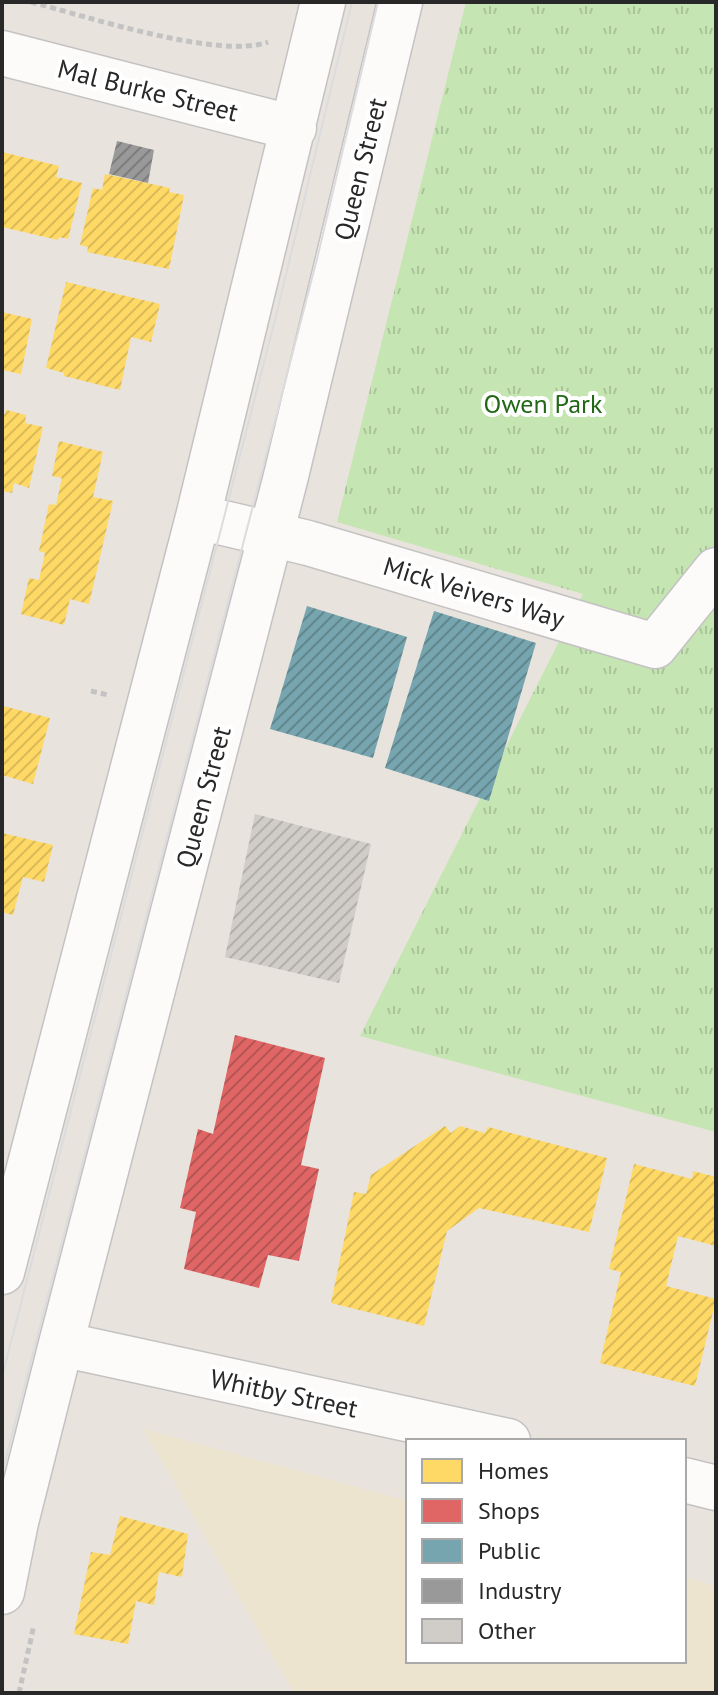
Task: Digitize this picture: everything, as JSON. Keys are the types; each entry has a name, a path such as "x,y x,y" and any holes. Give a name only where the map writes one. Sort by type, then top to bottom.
{"street":[{"path":"2,1272 198,517 323,2"},
{"name":"Queen Street","path":"2,1592 16,1522 61,1344 271,534 400,2"},
{"name":"Mal Burke Street","path":"2,53 294,128"},
{"name":"Mick Veivers Way","path":"198,517 329,549 655,646 716,570"},
{"name":"Whitby Street","path":"61,1344 499,1439"},
{"path":"686,1480 716,1488"}],"path":[{"path":"31,2 203,44 239,48 274,39"},
{"path":"91,691 99,693"}],"shaded area":[{"path":"144,1429 406,1500 406,1663 686,1663 686,1578 716,1586 716,1693 294,1693"}],"green space":[{"name":"Owen Park","path":"466,2 716,2 716,1132 360,1036 583,594 337,522"}],"building: Homes":[{"path":"2,152 59,166 56,177 82,183 68,239 59,237 58,240 2,227"},
{"path":"105,174 170,188 169,192 184,195 169,269 87,252 88,247 80,245 93,188 102,190"},
{"path":"66,282 160,304 151,342 131,337 120,390 64,376 64,373 46,368"},
{"path":"2,312 32,319 21,374 2,370"},
{"path":"6,410 26,415 25,423 43,427 29,488 14,483 12,493 2,491 2,413 5,414"},
{"path":"59,441 103,452 93,497 113,501 89,604 70,599 64,625 21,614 29,578 39,580 45,553 39,551 49,504 56,505 62,478 52,476"},
{"path":"3,706 50,718 33,784 2,775"},
{"path":"2,833 53,845 44,882 23,877 13,915 2,912"},
{"path":"445,1126 451,1133 460,1126 485,1133 488,1127 607,1158 589,1232 479,1208 447,1231 424,1326 331,1303 354,1192 366,1194 371,1175"},
{"path":"634,1164 692,1179 693,1171 716,1177 716,1246 678,1236 666,1286 716,1299 695,1386 600,1363 621,1272 609,1269"},
{"path":"120,1516 188,1534 182,1577 159,1572 154,1605 136,1601 128,1644 74,1634 91,1552 110,1555"}],"building: Shops":[{"path":"235,1035 325,1058 301,1165 319,1169 299,1261 268,1255 259,1288 184,1269 196,1212 180,1208 198,1129 213,1134"}],"building: Public":[{"path":"307,606 407,637 373,758 270,729"},
{"path":"434,611 536,643 489,801 385,768"}],"building: Industry":[{"path":"117,141 154,150 148,183 109,174"}],"building: Other":[{"path":"255,814 371,844 339,983 225,957"}],"tram line":[{"path":"2,1377 276,316 352,2"},
{"path":"2,1473 317,259 378,2"}]}
